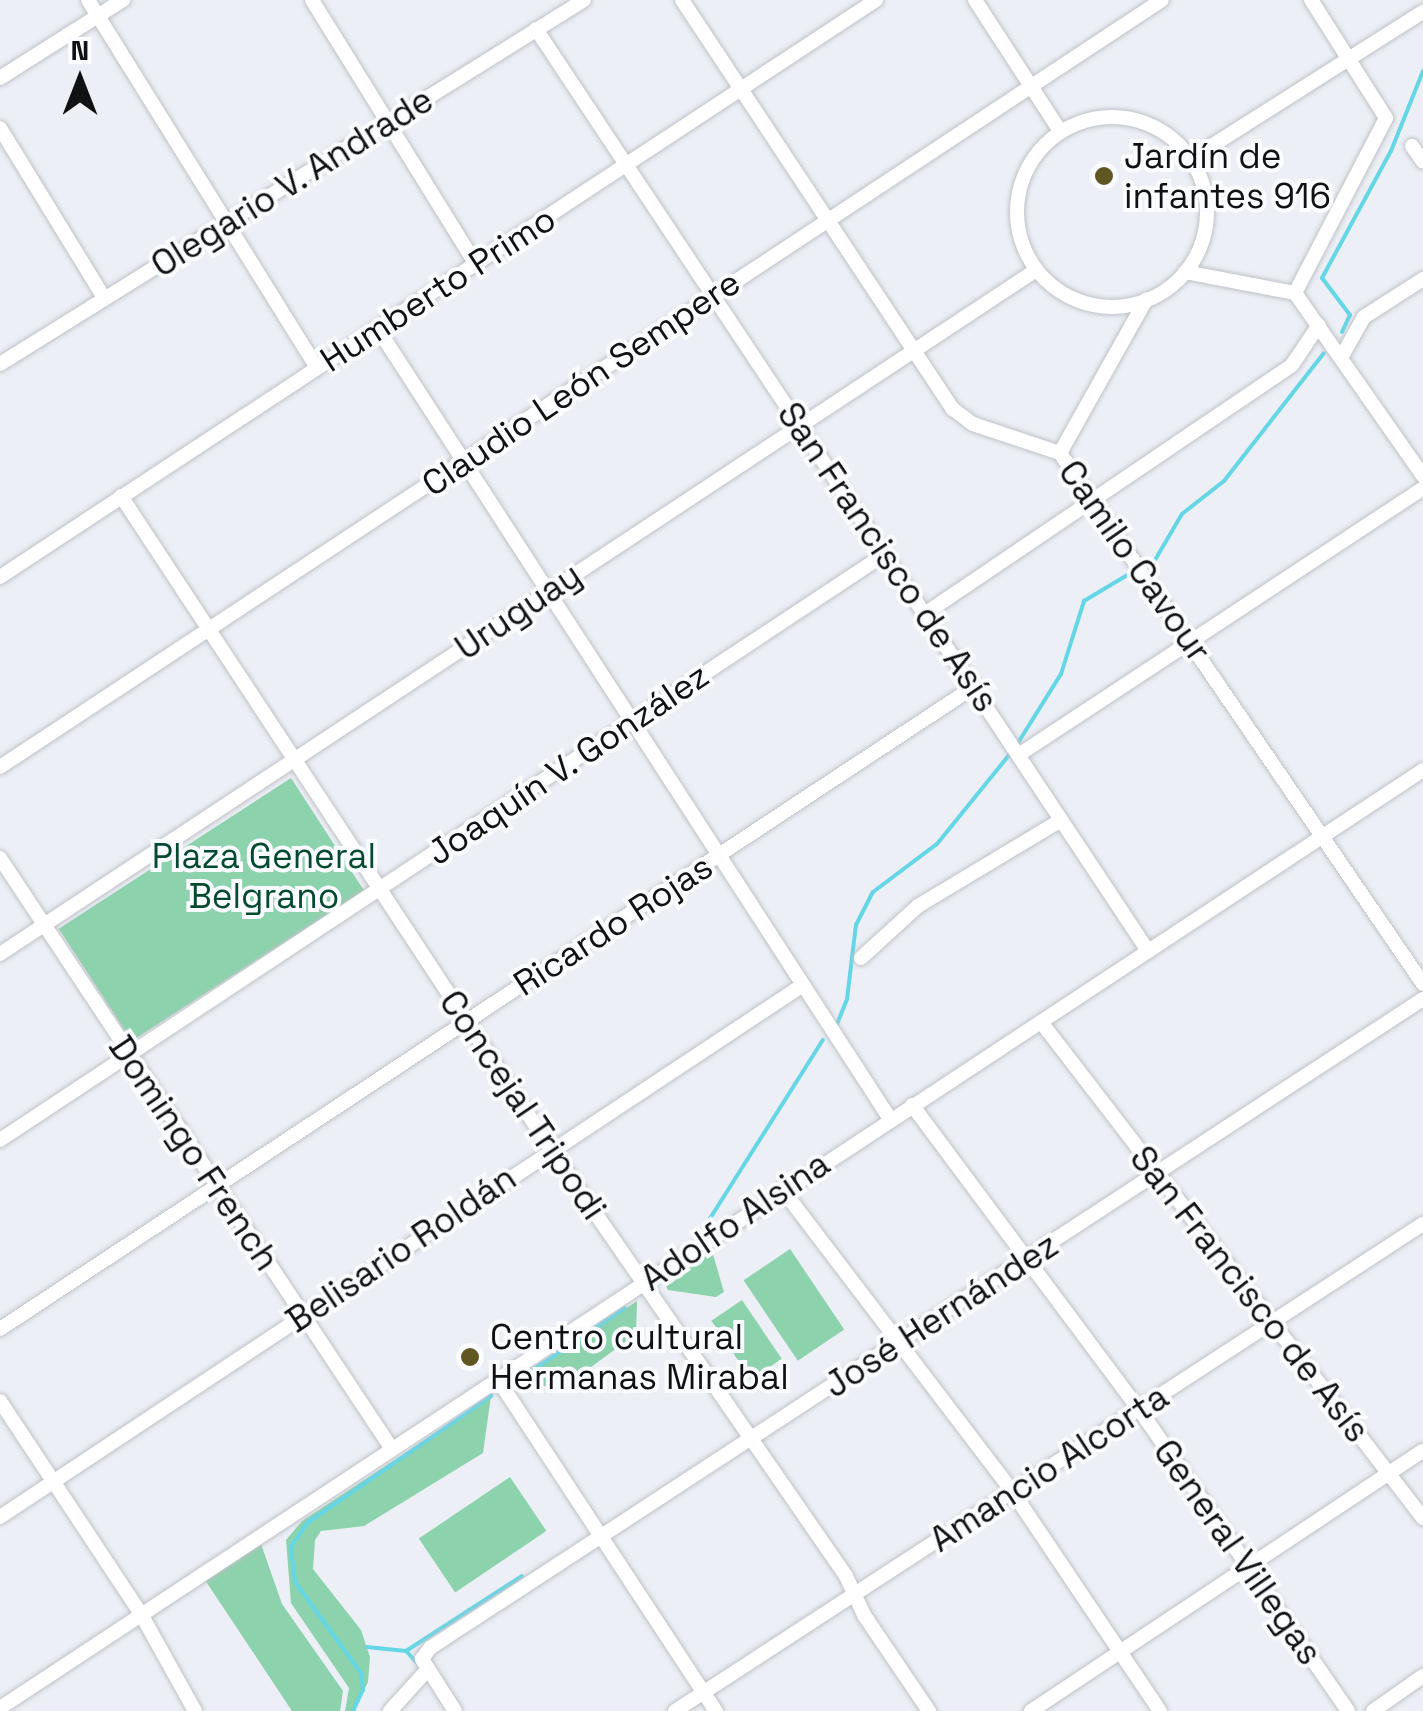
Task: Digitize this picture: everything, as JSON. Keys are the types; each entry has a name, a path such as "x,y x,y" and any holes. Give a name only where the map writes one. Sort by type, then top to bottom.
{"street":[{"path":"88,0 317,368"},
{"path":"0,78 123,0"},
{"path":"312,0 476,264"},
{"name":"Olegario V. Andrade","path":"0,364 584,0"},
{"name":"Camilo Cavour","path":"682,0 914,352 962,418 1060,453 1193,640 1423,984"},
{"name":"Humberto Primo","path":"0,577 876,0"},
{"path":"975,0 1060,131"},
{"name":"Claudio León Sempere","path":"0,767 1162,0"},
{"path":"1295,293 1386,118 1310,0"},
{"path":"1191,158 1351,62 1423,12"},
{"name":"San Francisco de Asís","path":"536,29 1148,951"},
{"path":"1060,453 1146,300 1184,272 1205,233 1207,207 1191,158 1144,122 1114,117 1060,131 1035,156 1021,183 1022,244 1036,270 1060,292 1088,304 1146,300"},
{"path":"0,128 104,298"},
{"path":"1412,146 1423,162"},
{"name":"Uruguay","path":"0,954 1036,270"},
{"path":"1184,272 1295,293 1423,476"},
{"path":"1342,356 1364,317 1423,279"},
{"path":"926,613 1096,502 1292,365 1320,325"},
{"path":"378,329 544,593 890,1119"},
{"path":"1016,749 1193,640 1423,488"},
{"name":"Concejal Tripodi","path":"121,496 550,1148 752,1440 929,1711"},
{"name":"Joaquín V. González","path":"0,1140 885,554"},
{"name":"Ricardo Rojas","path":"0,1329 975,686"},
{"name":"Adolfo Alsina","path":"10,1707 390,1446 1423,770"},
{"path":"861,958 918,906 1061,820"},
{"name":"Domingo French","path":"0,858 390,1446"},
{"name":"Belisario Roldán","path":"0,1517 550,1148 803,985"},
{"name":"José Hernández","path":"390,1711 427,1670 422,1659 430,1648 1423,999"},
{"name":"San Francisco de Asís","path":"1041,1022 1423,1518"},
{"name":"General Villegas","path":"912,1106 1139,1409 1348,1711"},
{"path":"782,1189 1012,1491 1160,1711"},
{"name":"Amancio Alcorta","path":"674,1711 1423,1224"},
{"path":"497,1378 716,1711"},
{"path":"0,1402 142,1614 196,1711"},
{"path":"1032,1711 1423,1451"},
{"path":"427,1670 454,1711"},
{"path":"1373,1711 1423,1676"}],"green space":[{"name":"Plaza General Belgrano","path":"291,778 364,890 132,1041 59,929"},
{"path":"790,1249 844,1329 798,1361 744,1280"},
{"path":"712,1251 724,1292 716,1297 668,1290 664,1283"},
{"path":"742,1300 782,1359 751,1380 711,1321"},
{"path":"637,1301 636,1334 561,1389 516,1381"},
{"path":"491,1396 483,1453 364,1526 321,1531 315,1540 313,1569 361,1630 370,1657 368,1682 354,1711 345,1711 349,1688 291,1603 286,1540 302,1521"},
{"path":"510,1477 546,1531 455,1592 419,1539"},
{"path":"261,1544 282,1604 343,1691 340,1711 292,1711 205,1580"}],"waterway":[{"path":"1342,332 1350,315 1322,278 1391,151 1423,71"},
{"path":"1155,560 1182,514 1224,481 1324,353"},
{"path":"1016,746 1061,674 1084,601 1129,574"},
{"path":"837,1024 847,999 856,925 873,892 937,844 1010,754"},
{"path":"709,1220 823,1040"},
{"path":"664,1283 711,1247"},
{"path":"516,1381 625,1308"},
{"path":"353,1711 363,1690 361,1673 295,1582 291,1547 307,1523 491,1396"},
{"path":"406,1651 522,1576"},
{"path":"367,1647 406,1651 417,1663"}],"place":[{"name":"Jardín de infantes 916","path":"1104,176"},
{"name":"Centro cultural Hermanas Mirabal","path":"470,1357"}]}
